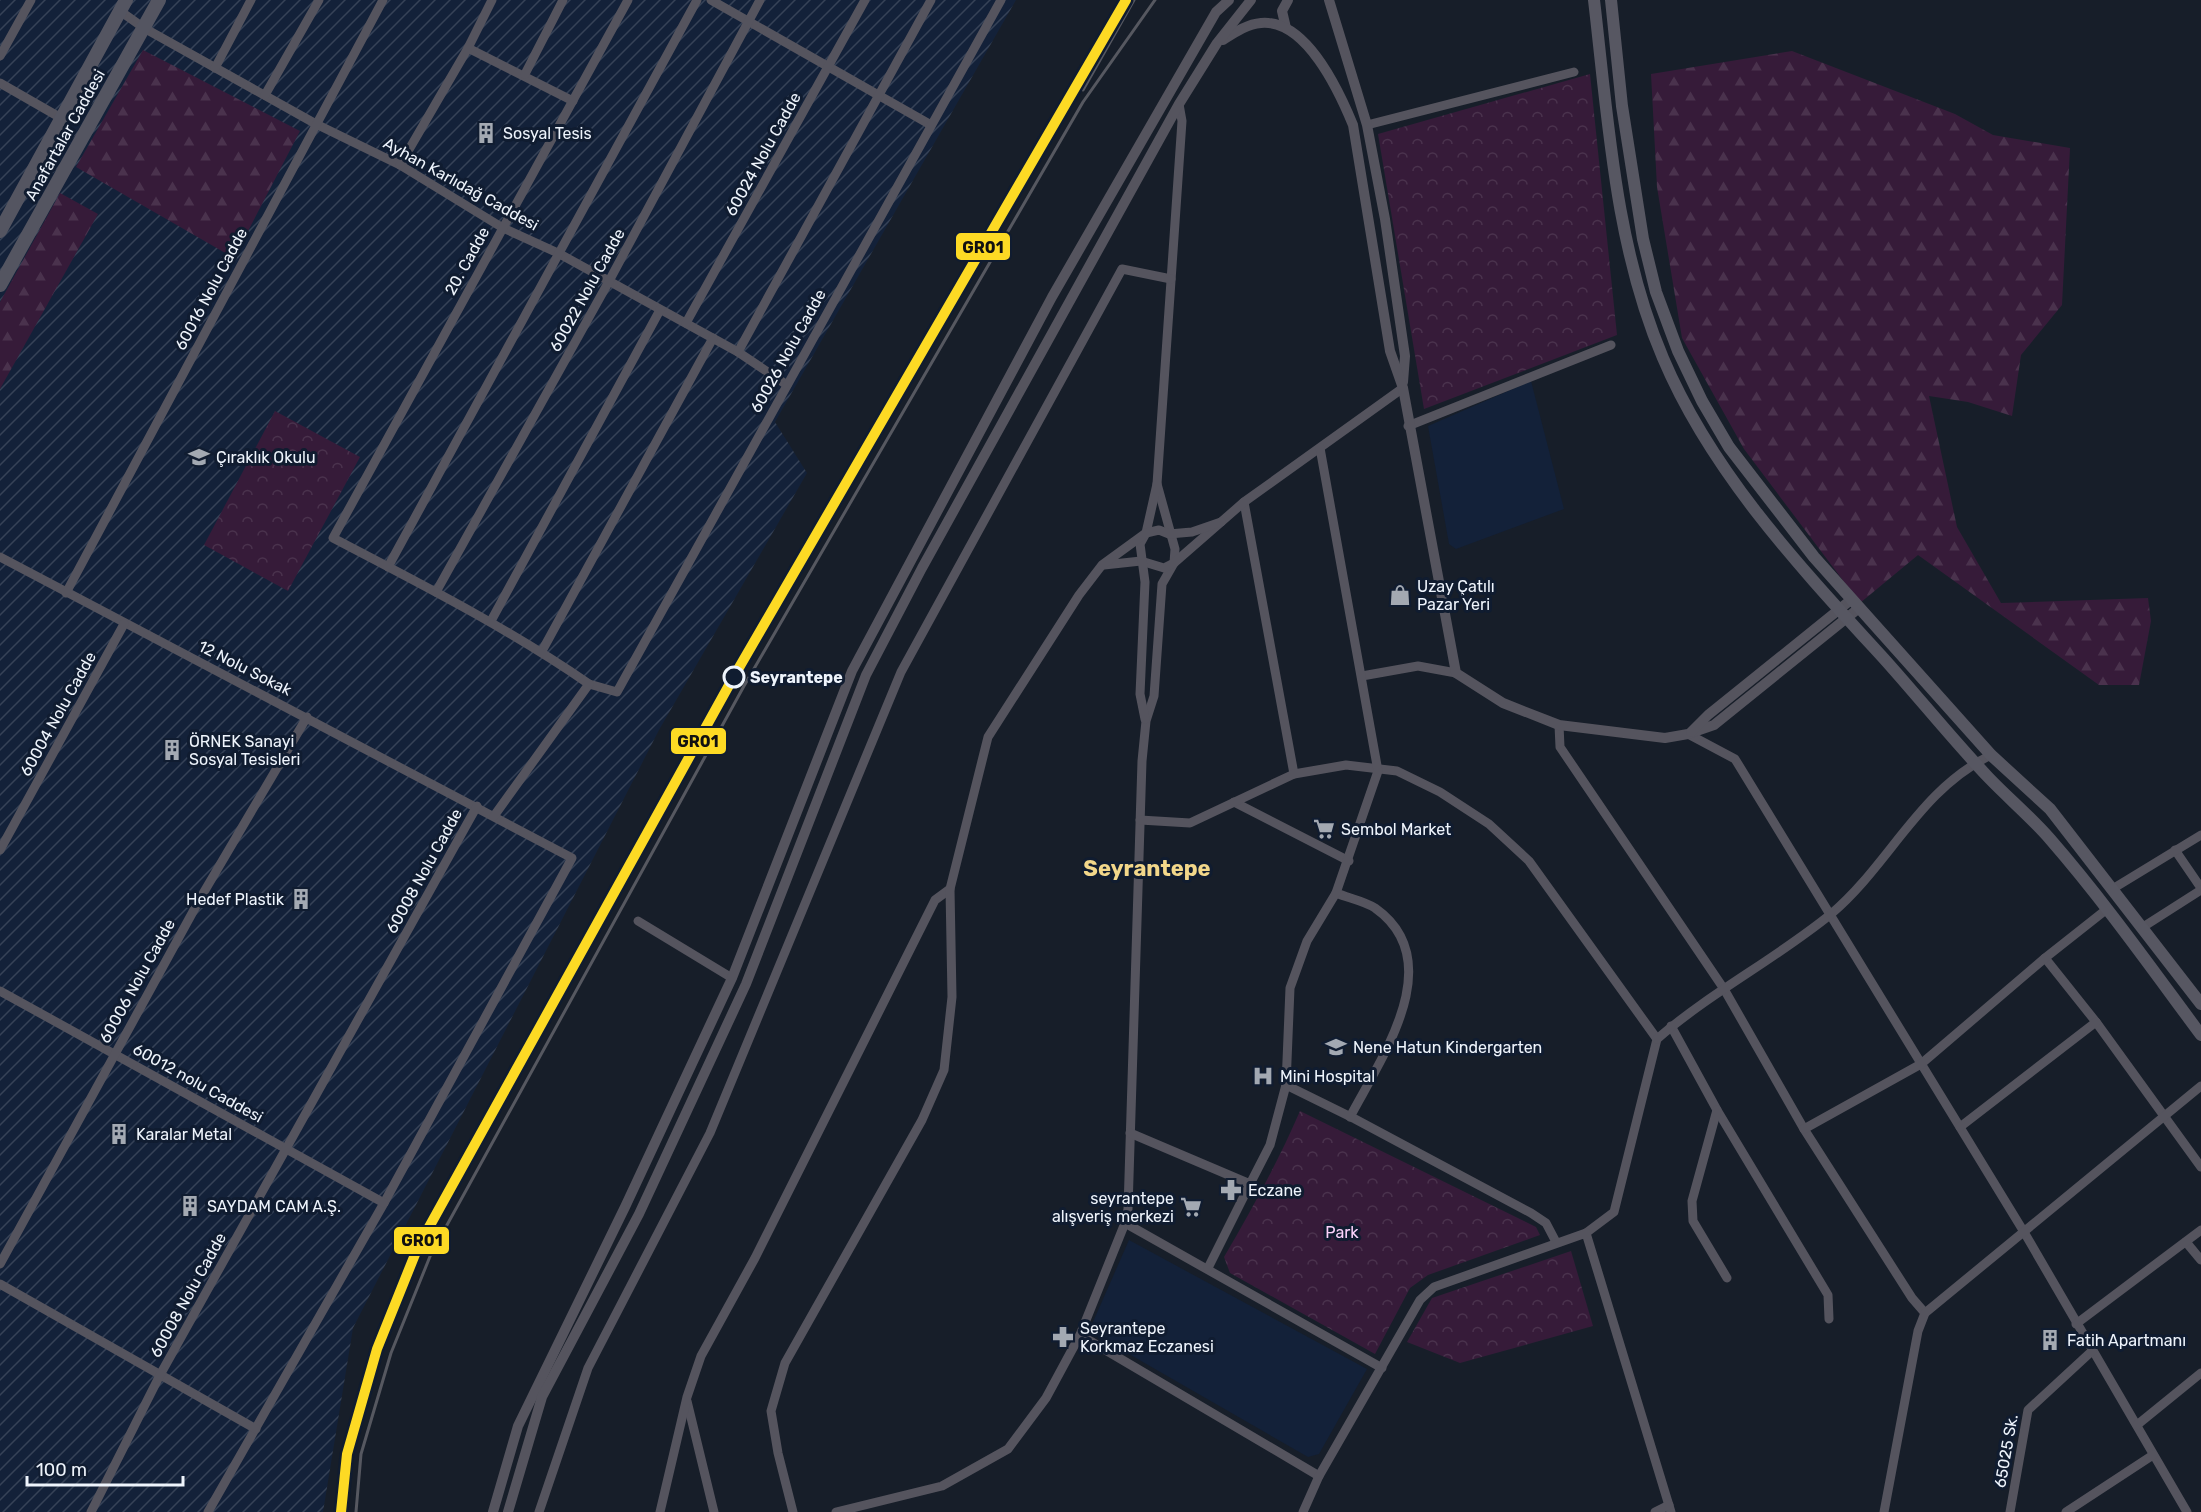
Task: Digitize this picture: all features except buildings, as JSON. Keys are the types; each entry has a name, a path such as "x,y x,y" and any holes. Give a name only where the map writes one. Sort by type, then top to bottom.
{"main road":[{"name":"Anafartalar Caddesi","path":"0,285 159,0"},
{"path":"1594,0 1606,108 1627,242 1640,297 1663,357 1688,409 1716,457 1801,568 1974,763 2048,837 2107,909 2201,1035"},
{"path":"1611,0 1622,106 1643,239 1656,292 1678,351 1702,401 1729,447 1814,557 1991,754 2050,809 2114,888 2201,1004"},
{"name":"Anafartalar Caddesi","path":"0,231 123,5"}],"street":[{"path":"0,56 31,0"},
{"path":"215,68 251,0"},
{"path":"265,95 319,0"},
{"name":"60016 Nolu Cadde","path":"66,592 383,0"},
{"path":"400,165 468,48 492,0"},
{"path":"525,75 563,0"},
{"name":"20. Cadde","path":"388,567 333,538 419,377 628,0"},
{"path":"494,816 589,684 542,651 491,621 388,567 697,0"},
{"path":"711,0 932,125"},
{"name":"60022 Nolu Cadde","path":"436,592 608,283 760,0"},
{"name":"60024 Nolu Cadde","path":"686,323 865,0"},
{"path":"738,351 931,0"},
{"name":"60026 Nolu Cadde","path":"589,684 617,692 1001,0"},
{"path":"493,1512 518,1426 625,1208 732,978 852,671 1052,297 1223,0"},
{"path":"1216,12 1229,0"},
{"path":"508,1512 542,1397 639,1214 746,984 866,675 922,568 1179,104 1245,0"},
{"path":"1234,19 1251,0"},
{"path":"1286,28 1282,11 1288,0"},
{"path":"1102,565 1141,561 1164,568 1173,563 1244,502 1402,388 1405,356 1385,219 1366,124 1329,0"},
{"name":"Ayhan Karlıdağ Caddesi","path":"123,5 144,28 316,124 400,165 503,228 558,253 608,283 738,351 786,385"},
{"path":"1217,43 1241,29 1262,23 1286,28 1309,48 1339,90 1353,125 1390,351 1402,388 1456,673"},
{"path":"468,48 573,101"},
{"path":"1366,124 1574,72"},
{"path":"0,83 61,118"},
{"path":"1146,721 1140,694 1145,582 1140,544 1146,532 1157,484 1182,121 1179,104"},
{"path":"539,1512 588,1368 710,1133 902,672 1122,269 1171,279"},
{"path":"491,621 660,310"},
{"path":"542,651 713,338"},
{"path":"1408,426 1611,345"},
{"path":"1208,1268 1270,1145 1286,1085 1290,988 1307,941 1336,893 1349,861 1378,771 1320,448"},
{"path":"837,1512 942,1486 1008,1449 1046,1398 1080,1335 1125,1223 1140,820 1146,721 1154,696 1162,584 1173,563 1175,549 1157,484"},
{"path":"1244,502 1294,774"},
{"path":"793,1512 778,1453 771,1411 785,1363 922,1120 944,1070 952,997 950,889 988,737 1079,595 1102,565 1146,532 1159,530 1170,534 1192,532 1221,522"},
{"name":"12 Nolu Sokak","path":"0,557 124,624 477,806"},
{"path":"1362,676 1418,666 1456,673 1503,702 1559,725 1665,738 1688,734 1708,715 1856,603"},
{"name":"60004 Nolu Cadde","path":"0,850 124,624"},
{"name":"60006 Nolu Cadde","path":"0,1264 201,897 307,717"},
{"path":"1559,725 1560,747 1724,989 1804,1129 1912,1298 1925,1312"},
{"path":"1688,734 1735,759 2024,1232 2091,1351 2187,1512"},
{"path":"1303,1512 1319,1476 1420,1300 1434,1287 1586,1233 1614,1212 1657,1039 1671,1026 1830,914 1857,889 1936,792 1974,763 1991,754"},
{"path":"1140,820 1190,823 1294,774 1346,765 1378,771 1397,771 1440,792 1489,824 1529,861 1657,1039"},
{"path":"1234,802 1349,861"},
{"name":"60008 Nolu Cadde","path":"91,1512 160,1376 477,806 572,858 384,1203 208,1512"},
{"path":"2114,888 2201,835"},
{"path":"2143,927 2201,889 2175,850"},
{"path":"660,1512 687,1397 701,1356 755,1258 936,900 950,889"},
{"path":"1336,893 1373,906 1391,922 1402,936 1409,960 1408,988 1399,1020 1350,1116"},
{"path":"1804,1129 1921,1064 2045,958 2107,909"},
{"path":"638,921 732,978"},
{"path":"2045,958 2096,1022 2201,1167"},
{"name":"60012 nolu Caddesi","path":"0,991 384,1203"},
{"path":"1960,1127 2096,1022"},
{"path":"1671,1026 1717,1110 1828,1295 1829,1319"},
{"path":"1286,1085 1350,1116 1531,1213 1546,1223 1556,1242"},
{"path":"1884,1512 1918,1331 1925,1312 2201,1086"},
{"path":"1717,1110 1704,1150 1691,1214 1727,1278"},
{"path":"1130,1134 1250,1184"},
{"path":"1125,1223 1382,1368"},
{"path":"2076,1324 2201,1230"},
{"path":"1586,1233 1670,1508 1656,1512"},
{"path":"2186,1242 2201,1260"},
{"path":"0,1284 256,1429"},
{"path":"1080,1335 1319,1476"},
{"name":"65025 Sk.","path":"2010,1512 2028,1410 2091,1351"},
{"path":"2137,1425 2201,1373"},
{"path":"687,1397 714,1512"},
{"path":"2066,1512 2153,1455"}],"shaded area":[{"path":"0,0 1016,0 775,422 807,473 659,730 353,1328 323,1512 0,1512"},
{"path":"1531,381 1564,509 1456,549 1449,544 1428,426"},
{"path":"1129,1240 1367,1369 1319,1454 1308,1457 1089,1331"}],"green space":[{"path":"143,50 300,131 234,258 76,167"},
{"path":"1792,51 1955,114 1993,135 2070,148 2062,305 2021,355 2012,416 1968,402 1929,396 1957,527 2001,603 2148,598 2151,621 2139,685 2099,685 1918,555 1860,603 1744,449 1682,338 1657,187 1651,74"},
{"path":"1590,74 1617,335 1424,409 1378,134"},
{"path":"60,193 98,214 0,389 0,302"},
{"path":"275,411 360,457 288,591 204,545"},
{"name":"Park","path":"1300,1111 1536,1227 1540,1235 1428,1275 1410,1288 1375,1354 1230,1273 1224,1257 1283,1149"},
{"path":"1571,1251 1593,1326 1460,1363 1407,1342 1432,1298"}],"railway":[{"path":"1083,90 1134,0"},
{"path":"356,1512 361,1454 391,1353 431,1254 744,686 1083,102 1155,0"}],"transit line":[{"name":"GR01","path":"341,1512 347,1454 377,1349 418,1247 733,678 1126,0"}],"place":[{"name":"Sosyal Tesis","path":"486,133"},
{"name":"Çıraklık Okulu","path":"199,457"},
{"name":"Uzay Çatılı Pazar Yeri","path":"1400,595"},
{"name":"Seyrantepe","path":"734,677"},
{"name":"ÖRNEK Sanayi Sosyal Tesisleri","path":"172,750"},
{"name":"Sembol Market","path":"1324,829"},
{"name":"Hedef Plastik","path":"301,899"},
{"name":"Nene Hatun Kindergarten","path":"1336,1047"},
{"name":"Mini Hospital","path":"1263,1076"},
{"name":"Karalar Metal","path":"119,1134"},
{"name":"Eczane","path":"1231,1190"},
{"name":"SAYDAM CAM A.Ş.","path":"190,1206"},
{"name":"seyrantepe alışveriş merkezi","path":"1191,1207"},
{"name":"Seyrantepe Korkmaz Eczanesi","path":"1063,1337"},
{"name":"Fatih Apartmanı","path":"2050,1340"}],"district":[{"name":"Seyrantepe","path":"1147,868"}]}
